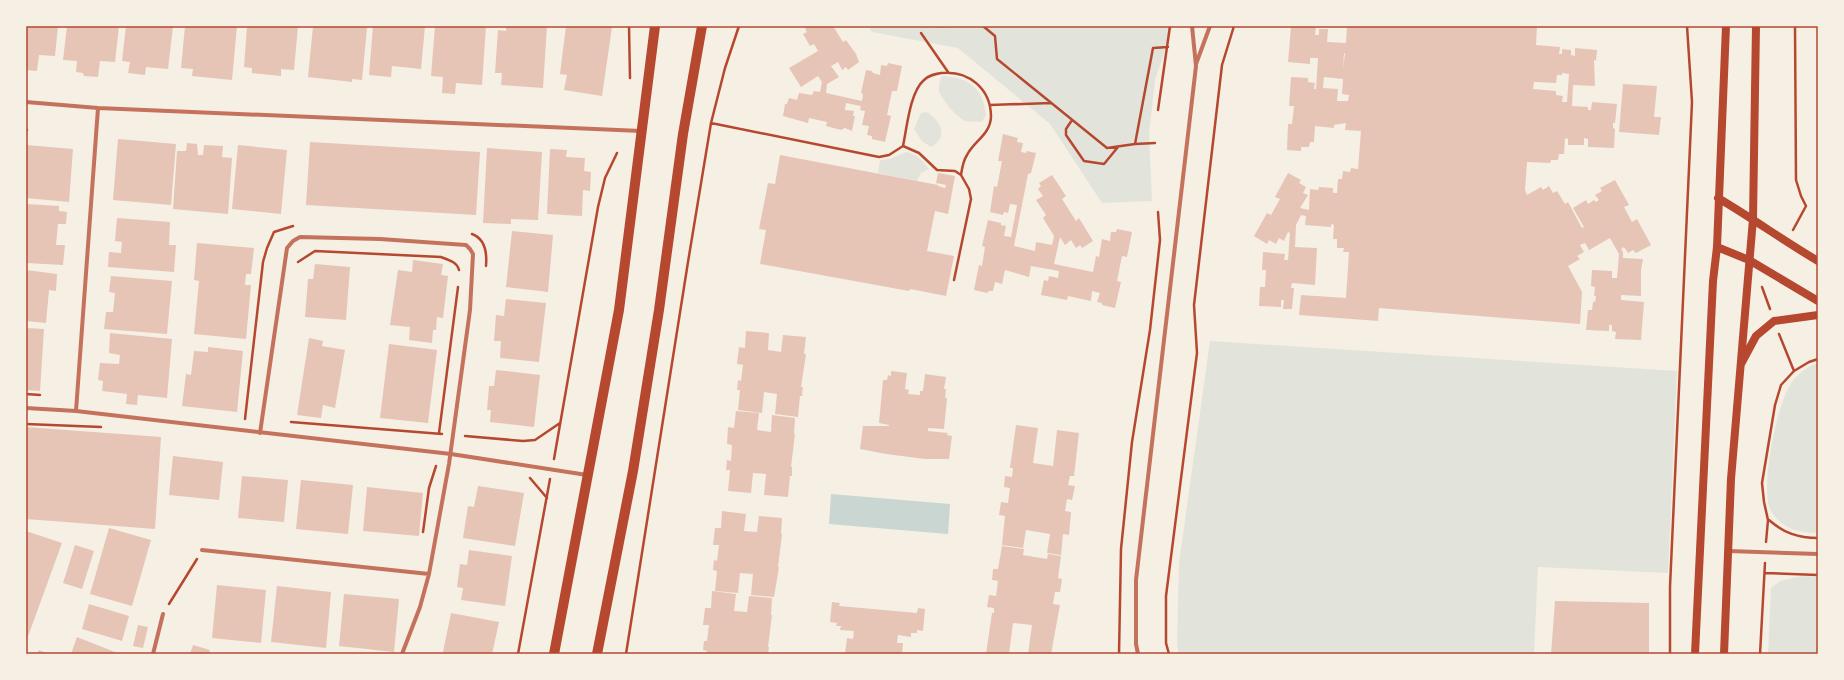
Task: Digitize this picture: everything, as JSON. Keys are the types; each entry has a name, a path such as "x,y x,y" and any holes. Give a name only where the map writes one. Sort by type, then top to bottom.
{"main road":[{"path":"554,654 619,310 655,26"},
{"path":"597,654 633,471 659,310 683,134 702,26"},
{"path":"1695,654 1698,565 1717,247 1726,26"},
{"path":"1724,654 1731,478 1739,368 1753,218 1756,26"},
{"path":"1718,198 1753,218 1785,242 1818,261"},
{"path":"1717,247 1749,260 1818,301"},
{"path":"1739,368 1756,336 1774,321 1818,315"}],"street":[{"path":"1138,654 1136,644 1136,580 1196,66 1192,26"},
{"path":"1196,66 1210,26"},
{"path":"26,102 98,108 642,131"},
{"path":"76,411 98,108"},
{"path":"260,433 287,248 293,240 300,237 380,240 466,245 470,249 473,254 470,310 451,454 429,574 420,607 402,654"},
{"path":"26,408 76,411 451,454 552,468 588,475"},
{"path":"202,550 429,574"},
{"path":"1728,551 1818,554"},
{"path":"153,654 163,614"}],"path":[{"path":"629,26 630,78"},
{"path":"626,654 711,123 725,68 739,26"},
{"path":"938,26 946,26"},
{"path":"983,26 995,36 997,59 1107,148 1155,143"},
{"path":"1158,110 1170,26"},
{"path":"1169,654 1166,643 1166,596 1197,353 1194,305 1222,65 1234,26"},
{"path":"1670,654 1671,579 1692,102 1687,26"},
{"path":"1794,26 1796,180 1806,206"},
{"path":"921,33 948,72"},
{"path":"1135,144 1153,48 1168,47"},
{"path":"711,123 879,157 889,155 903,146 915,92 924,80 932,74 948,72 965,76 979,85 986,94 990,105 991,119 985,135 967,154 961,175"},
{"path":"990,105 1051,103"},
{"path":"1072,120 1066,129 1066,135 1084,161 1104,164 1118,146"},
{"path":"903,146 919,153 937,170 955,171 961,175 969,189 971,199 954,280"},
{"path":"518,654 598,207 605,178 617,153"},
{"path":"1119,654 1121,549 1132,442 1150,330 1160,240 1158,212"},
{"path":"245,419 263,262 267,248 274,232 293,226 301,226"},
{"path":"470,233 480,239 487,252 485,270"},
{"path":"294,266 299,260 315,251 441,257 453,261 459,268 460,275"},
{"path":"439,433 458,283"},
{"path":"1760,654 1768,520 1762,483 1775,405 1781,385 1794,371 1809,362 1818,359"},
{"path":"26,394 48,396"},
{"path":"237,418 262,419"},
{"path":"289,422 529,441 535,440 560,422"},
{"path":"423,534 429,488 434,469 439,463"},
{"path":"1768,520 1780,530 1791,535 1818,538"},
{"path":"163,614 202,550"},
{"path":"1764,573 1818,575"}],"shaded area":[{"path":"868,26 1173,26 1155,80 1149,134 1152,201 1102,203 1050,124 958,48 872,32"},
{"path":"942,76 960,79 973,86 982,98 985,107 986,116 981,122 966,121 959,117 950,108 940,95 939,91"},
{"path":"927,112 936,120 941,129 940,139 931,147 922,141 914,129 921,113"},
{"path":"906,152 919,158 929,169 921,173 917,181 878,173 880,160 890,159"},
{"path":"1210,341 1677,371 1668,573 1538,567 1534,654 1179,654 1177,645 1179,563"},
{"path":"1818,363 1818,533 1797,531 1780,522 1771,511 1768,500 1767,485 1768,467 1775,428 1785,395 1790,385 1799,374"},
{"path":"831,494 950,504 948,534 829,524"},
{"path":"1802,576 1818,577 1818,654 1768,654 1771,588 1780,581"}],"building":[{"path":"26,26 58,26 55,56 39,55 37,71 26,70"},
{"path":"67,26 119,26 115,62 100,61 98,77 84,76 83,73 76,72 77,61 63,60"},
{"path":"126,26 173,26 168,69 146,67 145,75 128,73 130,62 122,61"},
{"path":"185,26 237,26 232,80 192,76 193,69 181,68"},
{"path":"247,26 298,26 294,70 281,69 281,76 252,73 252,68 244,67"},
{"path":"313,26 358,26 367,28 362,80 352,79 352,82 308,77"},
{"path":"373,26 425,26 421,69 392,66 391,77 369,75"},
{"path":"435,26 486,26 482,85 456,83 455,94 442,93 443,77 431,76"},
{"path":"506,26 547,26 543,88 501,85 502,73 495,73 498,30 506,31"},
{"path":"566,26 612,27 602,96 564,90 567,75 560,74"},
{"path":"808,26 833,26 843,42 846,40 856,54 859,62 848,70 846,67 842,70 838,62 831,66 839,77 827,84 826,93 862,101 863,94 861,93 866,70 880,75 881,65 887,66 888,63 902,66 897,91 892,91 887,115 891,116 885,142 872,139 872,136 867,135 869,126 862,125 865,111 860,110 861,106 846,103 845,110 854,111 853,116 855,116 852,131 845,128 841,130 826,126 827,122 809,118 808,123 783,116 785,104 787,104 789,98 797,100 799,93 812,95 814,91 820,92 822,82 818,76 801,87 789,68 818,51 814,44 810,46 803,34 807,32 805,29"},
{"path":"1291,26 1316,26 1315,35 1319,35 1319,29 1328,29 1327,42 1346,43 1347,26 1537,26 1536,45 1560,47 1559,54 1562,54 1562,49 1571,50 1571,55 1575,56 1575,48 1597,50 1596,61 1594,60 1595,86 1573,85 1572,106 1588,107 1588,110 1591,110 1592,102 1617,104 1615,123 1613,123 1613,128 1615,129 1614,148 1588,147 1588,139 1584,138 1584,145 1568,145 1568,139 1565,138 1564,154 1559,154 1558,160 1551,160 1550,163 1527,162 1525,190 1527,195 1541,187 1543,190 1549,186 1553,193 1557,191 1565,204 1568,202 1582,228 1584,227 1573,208 1586,200 1588,204 1594,200 1596,202 1599,200 1595,195 1602,191 1600,188 1615,180 1629,205 1624,207 1632,222 1637,219 1651,245 1636,253 1633,250 1628,253 1624,247 1621,249 1623,252 1623,258 1643,259 1641,270 1641,296 1621,295 1621,300 1644,302 1641,340 1615,339 1616,332 1612,331 1612,325 1609,325 1609,331 1586,330 1588,310 1592,310 1593,302 1595,302 1596,296 1594,296 1595,287 1591,286 1592,270 1612,271 1612,278 1617,278 1619,254 1610,238 1589,250 1585,243 1580,245 1584,252 1577,256 1580,259 1568,266 1582,292 1580,324 1379,308 1378,321 1299,315 1301,295 1346,298 1349,252 1343,252 1344,248 1337,248 1337,239 1333,239 1334,225 1331,224 1331,227 1305,225 1306,216 1301,215 1296,225 1295,247 1317,248 1315,285 1292,283 1291,288 1294,288 1292,309 1283,309 1284,300 1281,300 1281,307 1259,306 1260,287 1265,287 1266,270 1262,270 1263,252 1285,254 1284,260 1288,260 1290,233 1288,232 1284,241 1279,238 1276,244 1269,240 1267,244 1254,236 1267,213 1271,215 1280,199 1275,197 1288,173 1301,180 1299,183 1306,187 1303,193 1308,195 1300,208 1309,210 1310,189 1318,190 1319,187 1333,188 1333,193 1337,193 1338,179 1342,179 1343,171 1350,172 1351,168 1358,169 1361,131 1345,130 1346,123 1334,125 1334,128 1315,126 1314,142 1310,142 1309,147 1301,147 1301,151 1287,150 1288,124 1292,124 1294,106 1289,106 1291,77 1308,78 1308,82 1315,83 1314,89 1316,89 1318,58 1310,58 1310,64 1288,62","holes":["1562,73 1569,74 1567,102 1562,102 1563,96 1556,95 1556,91 1533,89 1534,82 1556,83 1557,75 1562,75","1324,77 1343,79 1342,94 1349,95 1348,101 1337,101 1338,89 1323,88"]},
{"path":"1623,84 1657,86 1654,117 1661,117 1659,135 1619,132"},
{"path":"1003,134 1018,138 1017,142 1023,143 1021,152 1026,153 1027,151 1036,153 1031,173 1028,174 1014,246 1035,251 1036,242 1052,245 1054,236 1043,218 1046,215 1036,200 1043,196 1038,189 1041,186 1039,183 1052,175 1066,196 1062,199 1076,221 1079,218 1093,241 1082,248 1080,245 1076,248 1071,240 1065,245 1060,237 1054,264 1093,272 1096,256 1099,257 1102,239 1110,241 1111,232 1116,232 1117,229 1132,232 1127,257 1122,256 1117,281 1121,282 1115,308 1102,305 1102,303 1097,302 1100,293 1092,291 1091,301 1068,296 1067,300 1041,295 1044,280 1048,281 1049,276 1058,278 1059,271 1031,266 1029,277 1005,270 1002,284 995,282 993,291 989,291 987,293 974,290 979,265 982,266 985,247 982,246 988,220 1001,223 1001,225 1006,226 1004,236 1011,237 1017,205 1010,204 1008,213 1004,212 1003,215 990,212 994,186 997,187 1002,161 998,161"},
{"path":"118,139 176,144 171,205 113,200"},
{"path":"310,142 480,152 476,215 306,205"},
{"path":"187,143 197,144 198,155 203,155 204,145 223,146 222,157 232,158 228,214 173,209 177,151 186,151"},
{"path":"26,145 73,149 69,202 26,198"},
{"path":"238,145 287,150 281,214 232,209"},
{"path":"487,148 542,152 538,220 511,219 511,224 483,223"},
{"path":"550,149 567,150 566,157 585,158 584,171 591,172 590,191 583,190 582,216 547,214"},
{"path":"780,155 938,185 945,188 946,185 936,183 938,173 955,176 948,214 935,211 927,251 954,256 946,296 910,289 909,291 760,264 766,230 759,229 768,183 775,184"},
{"path":"26,204 59,206 59,211 67,212 66,224 58,224 56,245 65,245 63,265 26,263"},
{"path":"117,218 170,222 169,245 176,245 174,272 108,267 109,252 121,253 122,242 115,241"},
{"path":"512,231 553,235 548,292 506,287"},
{"path":"197,243 254,248 251,274 246,274 245,285 251,285 246,339 194,334 199,281 194,280"},
{"path":"413,260 443,264 441,275 448,276 443,318 437,317 436,330 433,330 432,343 409,340 410,327 390,325 398,270 412,272"},
{"path":"315,264 350,267 346,320 305,317 308,279 313,279"},
{"path":"26,270 57,274 56,291 49,290 46,323 26,321"},
{"path":"111,276 172,281 167,334 104,329 106,312 113,312 115,293 109,292"},
{"path":"506,299 546,303 539,362 500,358 501,341 494,341 496,315 504,316"},
{"path":"26,328 44,329 40,391 26,390"},
{"path":"746,331 769,333 768,350 781,352 783,335 806,337 804,354 806,354 801,387 803,387 802,396 800,396 798,417 775,414 777,394 764,392 762,413 738,410 740,390 737,390 738,380 741,381 743,365 737,364 739,347 745,348"},
{"path":"110,333 172,339 167,398 138,395 137,405 126,404 127,394 102,391 103,381 98,380 100,363 119,364 120,355 109,353"},
{"path":"309,338 323,341 322,346 345,350 335,408 323,405 321,418 297,415"},
{"path":"389,344 437,350 428,423 380,418"},
{"path":"208,347 243,351 237,412 182,406 186,374 191,375 194,351 208,352"},
{"path":"496,370 540,375 534,427 490,422 491,410 487,410 489,386 494,386"},
{"path":"891,371 907,373 905,389 909,390 908,394 920,395 920,391 923,391 925,374 946,377 944,389 946,389 945,398 947,398 944,429 928,428 928,431 948,433 947,435 952,436 949,459 925,459 860,449 863,426 889,426 879,423 883,380 887,380 888,375 891,376"},
{"path":"736,411 759,413 757,430 771,432 772,415 795,418 795,434 791,467 792,476 790,476 788,497 764,495 766,474 753,473 751,493 728,491 730,470 726,470 727,460 731,461 732,445 727,444 728,427 734,428"},
{"path":"1016,425 1038,428 1033,463 1053,466 1057,430 1079,433 1074,476 1070,476 1068,485 1075,486 1072,500 1067,499 1065,511 1071,512 1069,535 1063,534 1061,555 1047,553 1050,534 1026,530 1023,548 1002,545 1005,516 999,515 1001,502 1008,503 1010,488 1004,487 1005,476 1012,477 1013,468 1010,468"},
{"path":"26,427 161,437 155,529 26,519"},
{"path":"173,456 223,462 219,500 169,495"},
{"path":"242,476 288,480 284,522 238,518"},
{"path":"301,480 353,485 348,534 296,529"},
{"path":"478,486 524,493 515,546 463,538 468,506 474,507"},
{"path":"367,487 423,493 419,536 363,531"},
{"path":"722,511 746,514 744,531 757,532 759,516 782,518 779,567 774,597 751,595 753,574 740,573 738,593 715,591 717,571 713,570 714,560 717,561 719,545 713,545 715,528 721,528"},
{"path":"109,528 151,540 132,606 90,594"},
{"path":"26,531 62,543 26,642"},
{"path":"75,545 94,551 82,589 63,583"},
{"path":"1002,546 1024,549 1023,555 1047,559 1048,554 1061,556 1058,578 1062,579 1060,592 1055,592 1053,604 1060,605 1051,654 1028,654 1032,625 1013,623 1009,654 986,654 992,613 994,613 994,608 987,607 989,595 996,596 998,581 992,580 993,569 998,569"},
{"path":"469,550 512,556 505,606 461,600 463,588 457,587 460,564 467,565"},
{"path":"217,585 266,590 261,643 212,638"},
{"path":"277,586 331,592 326,648 271,642"},
{"path":"712,591 736,594 734,611 747,612 749,596 772,598 772,615 768,654 706,654 707,651 703,650 704,641 707,641 709,625 703,625 705,608 711,608"},
{"path":"344,594 399,599 394,652 339,646"},
{"path":"1555,601 1649,603 1649,654 1551,654"},
{"path":"832,602 840,603 839,606 917,613 918,608 925,609 923,631 917,630 917,633 911,633 911,637 898,635 897,643 903,643 902,654 845,654 847,638 853,639 854,631 840,630 841,626 836,626 837,623 830,622"},
{"path":"89,604 129,616 122,641 82,629"},
{"path":"451,613 499,622 492,654 449,654 443,652"},
{"path":"138,625 148,627 143,648 133,646"},
{"path":"77,637 120,654 71,654"},
{"path":"193,645 210,650 209,654 190,654"},
{"path":"39,650 49,654 37,654"}]}
